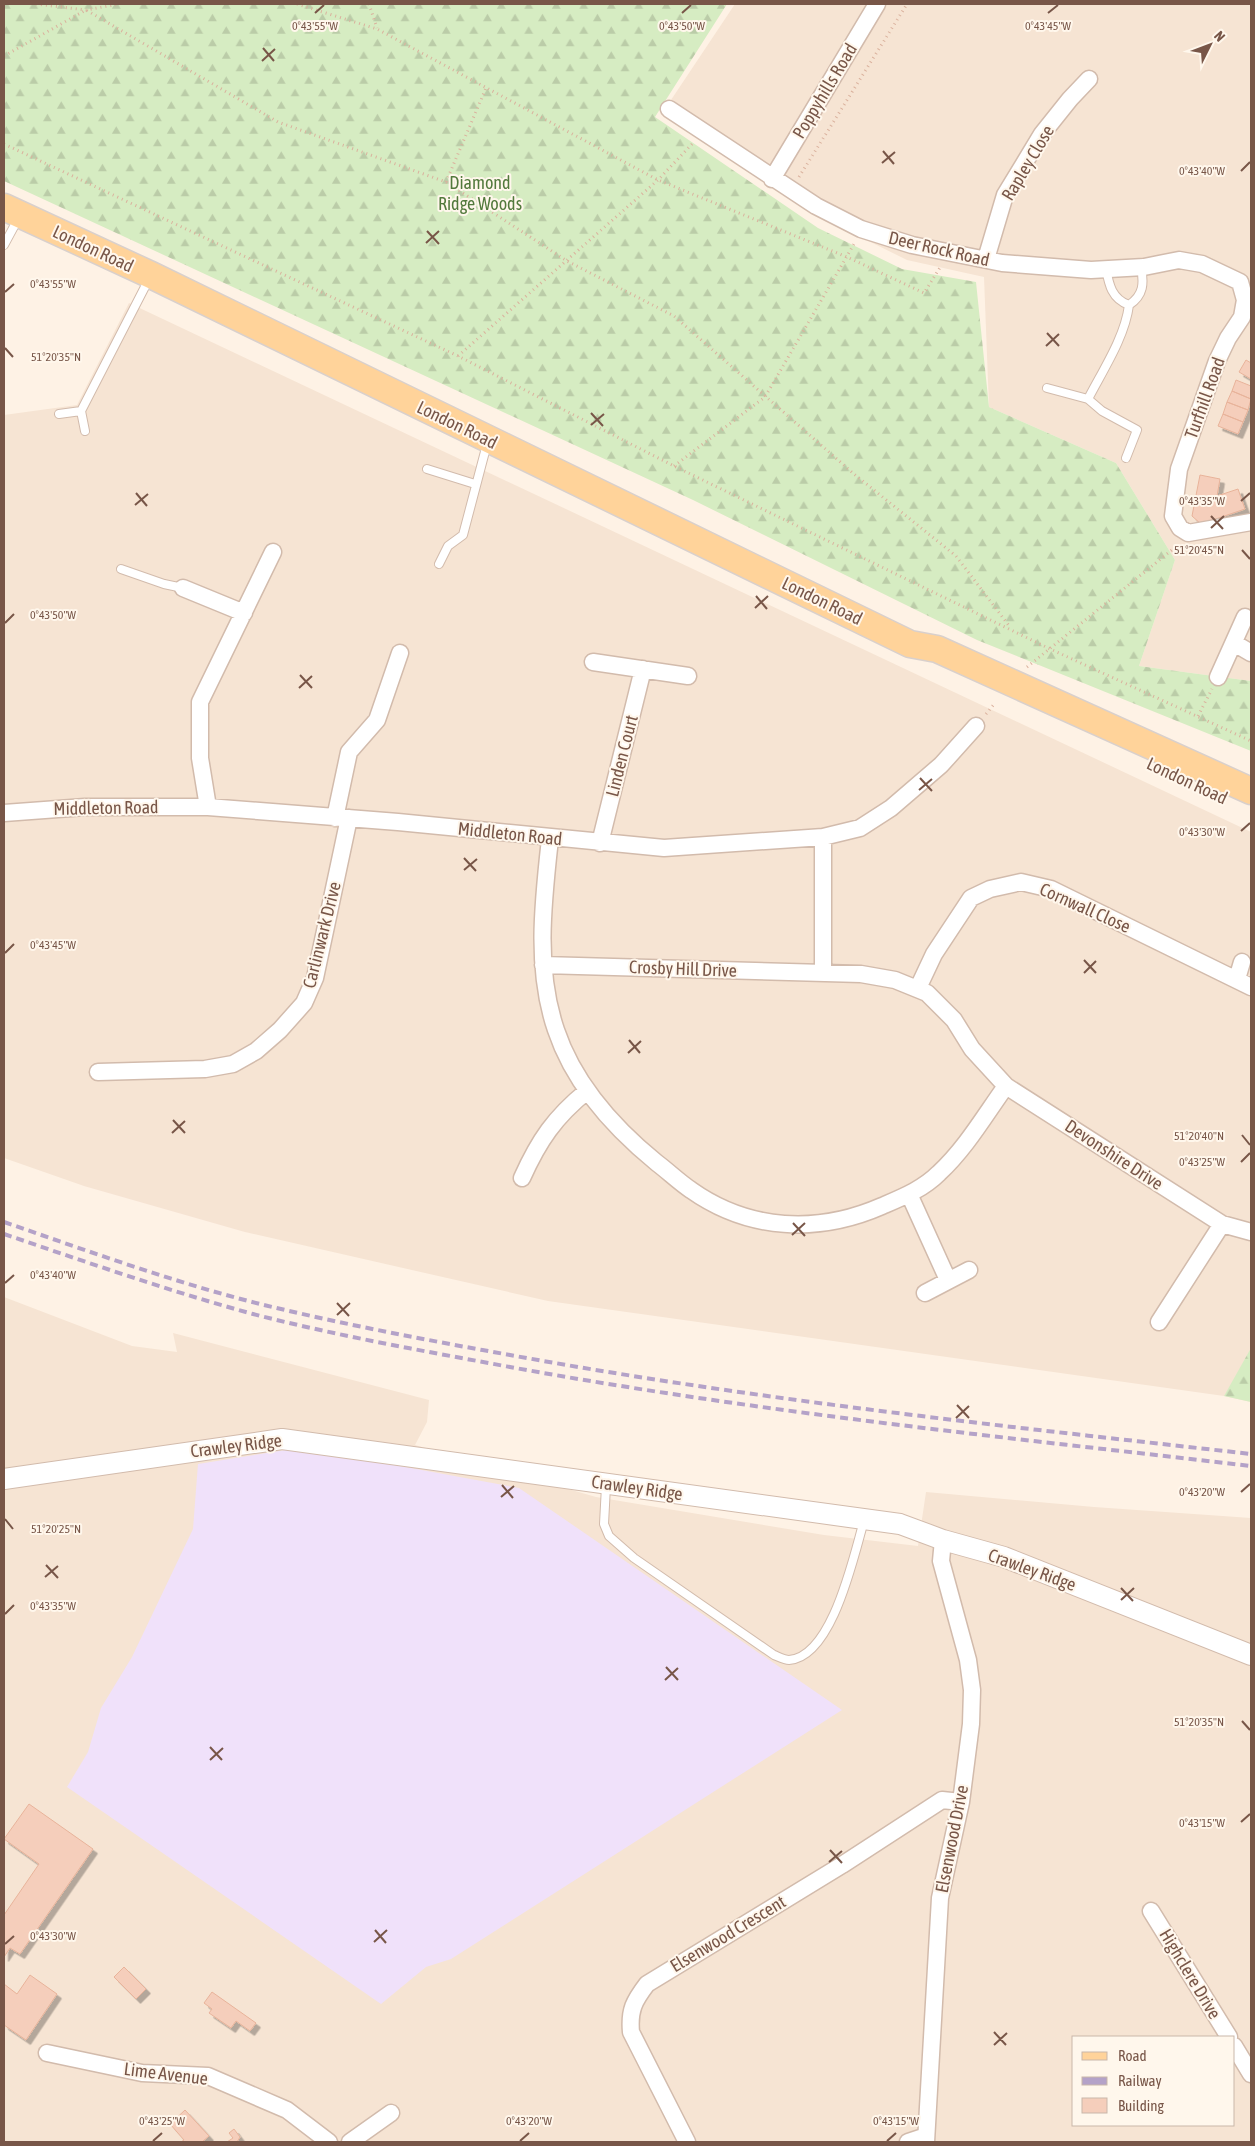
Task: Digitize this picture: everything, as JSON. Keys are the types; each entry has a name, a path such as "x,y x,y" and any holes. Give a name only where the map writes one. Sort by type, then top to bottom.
{"main road":[{"name":"London Road","path":"12,211 151,275 910,644 937,649 1251,791"},
{"name":"London Road","path":"910,644 929,661 1251,810"}],"street":[{"name":"Poppyhills Road","path":"772,179 877,4"},
{"name":"Rapley Close","path":"986,259 1005,195 1042,134 1089,79"},
{"name":"Deer Rock Road","path":"669,109 791,191 861,229 912,245 1002,263 1106,269 1142,267 1179,260 1202,264 1246,281"},
{"name":"Turfhill Road","path":"1184,531 1173,516 1179,469 1217,361 1228,338 1242,317 1246,281"},
{"path":"1184,531 1251,522"},
{"path":"208,806 200,758 200,702 273,552"},
{"path":"183,588 244,614"},
{"path":"1218,678 1245,617"},
{"path":"1234,644 1251,653"},
{"name":"Carlinwark Drive","path":"98,1072 205,1069 233,1064 256,1051 280,1030 304,1004 315,978 342,818 349,752 377,720 400,653"},
{"path":"594,662 688,676"},
{"name":"Linden Court","path":"600,843 643,669"},
{"name":"Middleton Road","path":"4,813 85,807 208,806 664,848 823,837 860,828 891,808 941,765 976,726"},
{"path":"823,837 824,973"},
{"path":"550,839 546,877 543,965 546,993 556,1031 587,1090 614,1124 640,1149 692,1191 735,1214 773,1224 819,1225 861,1216 926,1185 958,1153 1006,1086"},
{"name":"Cornwall Close","path":"918,988 934,954 971,898 990,889 1021,882 1051,889 1251,987"},
{"path":"1237,979 1242,962"},
{"name":"Crosby Hill Drive","path":"543,965 861,974 894,980 918,988 941,1004 987,1067 1006,1086"},
{"name":"Devonshire Drive","path":"1006,1086 1222,1224 1251,1232"},
{"path":"522,1178 544,1135 561,1112 587,1090"},
{"path":"909,1194 948,1280"},
{"path":"1160,1322 1222,1224"},
{"path":"925,1293 969,1270"},
{"name":"Crawley Ridge","path":"4,1479 282,1438 900,1524 942,1540 1004,1557 1251,1655"},
{"name":"Elsenwood Drive","path":"926,2139 940,1898 961,1802 971,1724 972,1690 964,1641 941,1561 942,1540"},
{"name":"Elsenwood Crescent","path":"687,2142 631,2032 630,2020 634,2002 647,1984 842,1865 942,1800 961,1802"},
{"name":"Highclere Drive","path":"1152,1911 1228,2036"},
{"path":"1235,2048 1251,2074"},
{"name":"Lime Avenue","path":"47,2053 142,2073 208,2076 287,2110 330,2142"},
{"path":"350,2142 391,2113"},
{"path":"908,2142 926,2139"}],"lane":[{"path":"4,245 12,211"},
{"path":"1088,399 1118,338 1128,314 1129,305 1139,296 1142,289 1142,267"},
{"path":"1106,269 1111,290 1116,299 1129,305"},
{"path":"85,431 81,411 151,275"},
{"path":"1047,388 1088,399 1102,411 1137,430 1126,458"},
{"path":"59,414 81,411"},
{"path":"439,564 448,546 463,535 488,440"},
{"path":"428,469 475,484"},
{"path":"121,569 164,584 183,588"},
{"path":"606,1484 604,1524 609,1536 634,1558 774,1656 789,1660 803,1654 822,1638 833,1619 865,1520"}],"path":[{"path":"36,4 86,10 119,4"},
{"path":"297,4 377,28 658,180 847,257 924,293 950,252"},
{"path":"370,4 377,28"},
{"path":"791,191 848,95 907,4"},
{"path":"4,56 86,10"},
{"path":"86,10 278,122 446,182 567,261 674,316 854,474 956,556 1010,628"},
{"path":"446,182 486,88"},
{"path":"458,356 658,180 703,133"},
{"path":"4,144 458,356 674,466 1048,648 1251,741"},
{"path":"674,466 765,397 847,257 861,229"},
{"path":"1027,667 1048,648 1176,549 1184,531"},
{"path":"1198,716 1218,678"}],"shaded area":[{"path":"735,4 1251,4 1251,681 1139,666 1175,560 1116,463 989,407 984,277 907,260 820,217 663,112"},
{"path":"129,303 1251,832 1251,1402 1224,1396 548,1301 245,1232 84,1186 4,1158 4,415 77,405"},
{"path":"4,1297 132,1346 177,1352 173,1333 429,1400 427,1422 415,1445 596,1497 824,1535 918,1546 926,1492 1094,1507 1251,1518 1251,2142 4,2142"},
{"path":"286,1450 324,1452 519,1488 842,1710 451,1959 426,1967 381,2004 67,1787 88,1752 101,1708 132,1657 193,1529 198,1464"}],"green space":[{"name":"Diamond Ridge Woods","path":"4,4 727,4 655,117 818,228 902,269 976,282 989,407 1116,463 1175,560 1139,666 1251,681 1251,751 977,640 693,500 4,181"},
{"path":"1251,1348 1251,1402 1224,1396"}],"building":[{"path":"1246,360 1251,363 1251,379 1239,372"},
{"path":"1236,380 1251,386 1251,399 1232,391"},
{"path":"1232,391 1251,399 1248,410 1227,402"},
{"path":"1227,402 1248,410 1243,422 1223,414"},
{"path":"1223,414 1243,422 1238,434 1218,426"},
{"path":"1200,475 1220,479 1217,496 1238,489 1245,509 1201,524 1192,516"},
{"path":"29,1804 93,1849 20,1954 10,1948 4,1957 4,1915 39,1864 4,1839"},
{"path":"124,1967 146,1989 136,1999 114,1977"},
{"path":"30,1975 57,1994 26,2040 4,2025 4,1984 17,1994"},
{"path":"212,1992 256,2023 250,2031 236,2021 231,2028 209,2013 212,2009 204,2003"},
{"path":"185,2110 209,2136 202,2142 181,2142 184,2140 170,2124"},
{"path":"234,2129 240,2137 237,2142 227,2142 233,2138 229,2133"}],"railway":[{"path":"4,1222 131,1266 227,1295 322,1318 447,1344 602,1371 787,1399 1251,1454"},
{"path":"4,1234 159,1286 253,1314 349,1336 510,1367 602,1383 787,1410 972,1434 1251,1466"}]}
